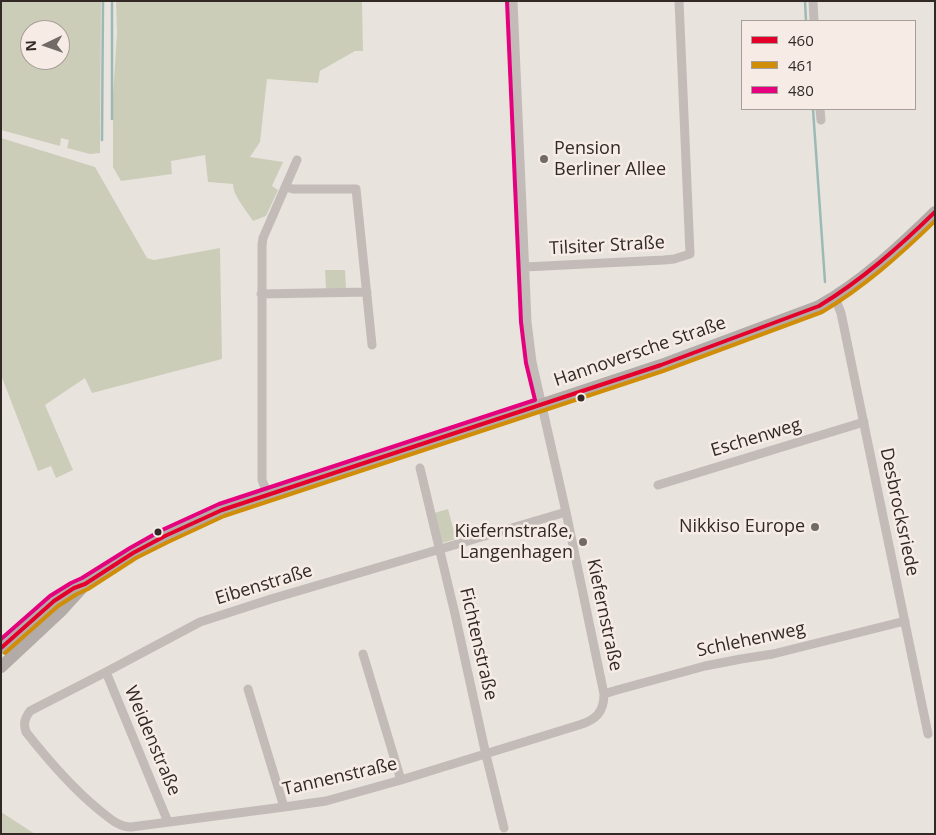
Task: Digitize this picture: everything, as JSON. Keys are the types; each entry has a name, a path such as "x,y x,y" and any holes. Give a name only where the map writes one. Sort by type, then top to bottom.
{"main road":[{"name":"Hannoversche Straße","path":"1,648 54,601 74,588 85,584 133,553 178,529 222,510 661,365 819,306 835,298 858,282 896,250 935,212"},
{"name":"Hannoversche Straße","path":"1,667 62,610 85,584"}],"street":[{"name":"Kiefernstraße","path":"486,755 589,722 594,719 601,709 604,700 566,512 532,362 527,322 513,1"},
{"name":"Tilsiter Straße","path":"525,267 664,260 690,254 679,1"},
{"path":"813,1 814,20"},
{"path":"820,110 821,120"},
{"path":"268,494 262,480 261,294 263,238 297,160"},
{"path":"285,187 293,189 356,189 372,345"},
{"path":"261,294 367,292"},
{"name":"Desbrocksriede","path":"835,298 841,313 928,734"},
{"name":"Eschenweg","path":"658,485 864,422"},
{"name":"Fichtenstraße","path":"420,468 504,828"},
{"name":"Eibenstraße","path":"168,822 124,827 80,794 26,732 24,720 30,712 200,622 271,599 566,512"},
{"name":"Schlehenweg","path":"604,694 705,666 773,654 906,621"},
{"path":"363,654 401,780"},
{"name":"Weidenstraße","path":"106,672 168,822"},
{"path":"248,689 284,807"},
{"name":"Tannenstraße","path":"168,822 326,801 486,755"}],"green space":[{"path":"1,1 101,1 100,153 90,154 67,148 69,140 61,138 60,146 1,130"},
{"path":"116,1 362,1 363,51 355,51 320,71 318,83 267,79 260,142 250,157 283,162 272,186 278,190 266,216 253,221 238,198 233,184 208,182 205,155 171,161 172,174 121,181 113,167 113,95 117,33"},
{"path":"1,138 95,167 147,258 154,260 220,248 222,359 92,393 85,378 45,405 73,470 56,478 51,466 38,471 1,375"},
{"path":"325,270 345,270 346,288 326,289"},
{"path":"448,509 456,539 442,543 434,513"},
{"path":"1,812 35,834 1,834"}],"waterway":[{"path":"102,140 103,1"},
{"path":"112,1 112,119"},
{"path":"805,1 806,20"},
{"path":"813,110 825,282"}],"transit line":[{"name":"480","path":"1,639 50,596 162,530 219,504 535,400 526,363 521,322 507,1"},
{"name":"460","path":"1,648 54,601 74,588 85,584 133,553 165,536 222,510 661,365 819,306 880,262 935,212"},
{"name":"461","path":"5,653 58,606 77,594 136,558 224,516 663,371 822,312 881,270 935,221"}],"place":[{"name":"Pension Berliner Allee","path":"544,159"},
{"name":"Nikkiso Europe","path":"815,527"},
{"name":"Kiefernstraße, Langenhagen","path":"583,542"}]}
